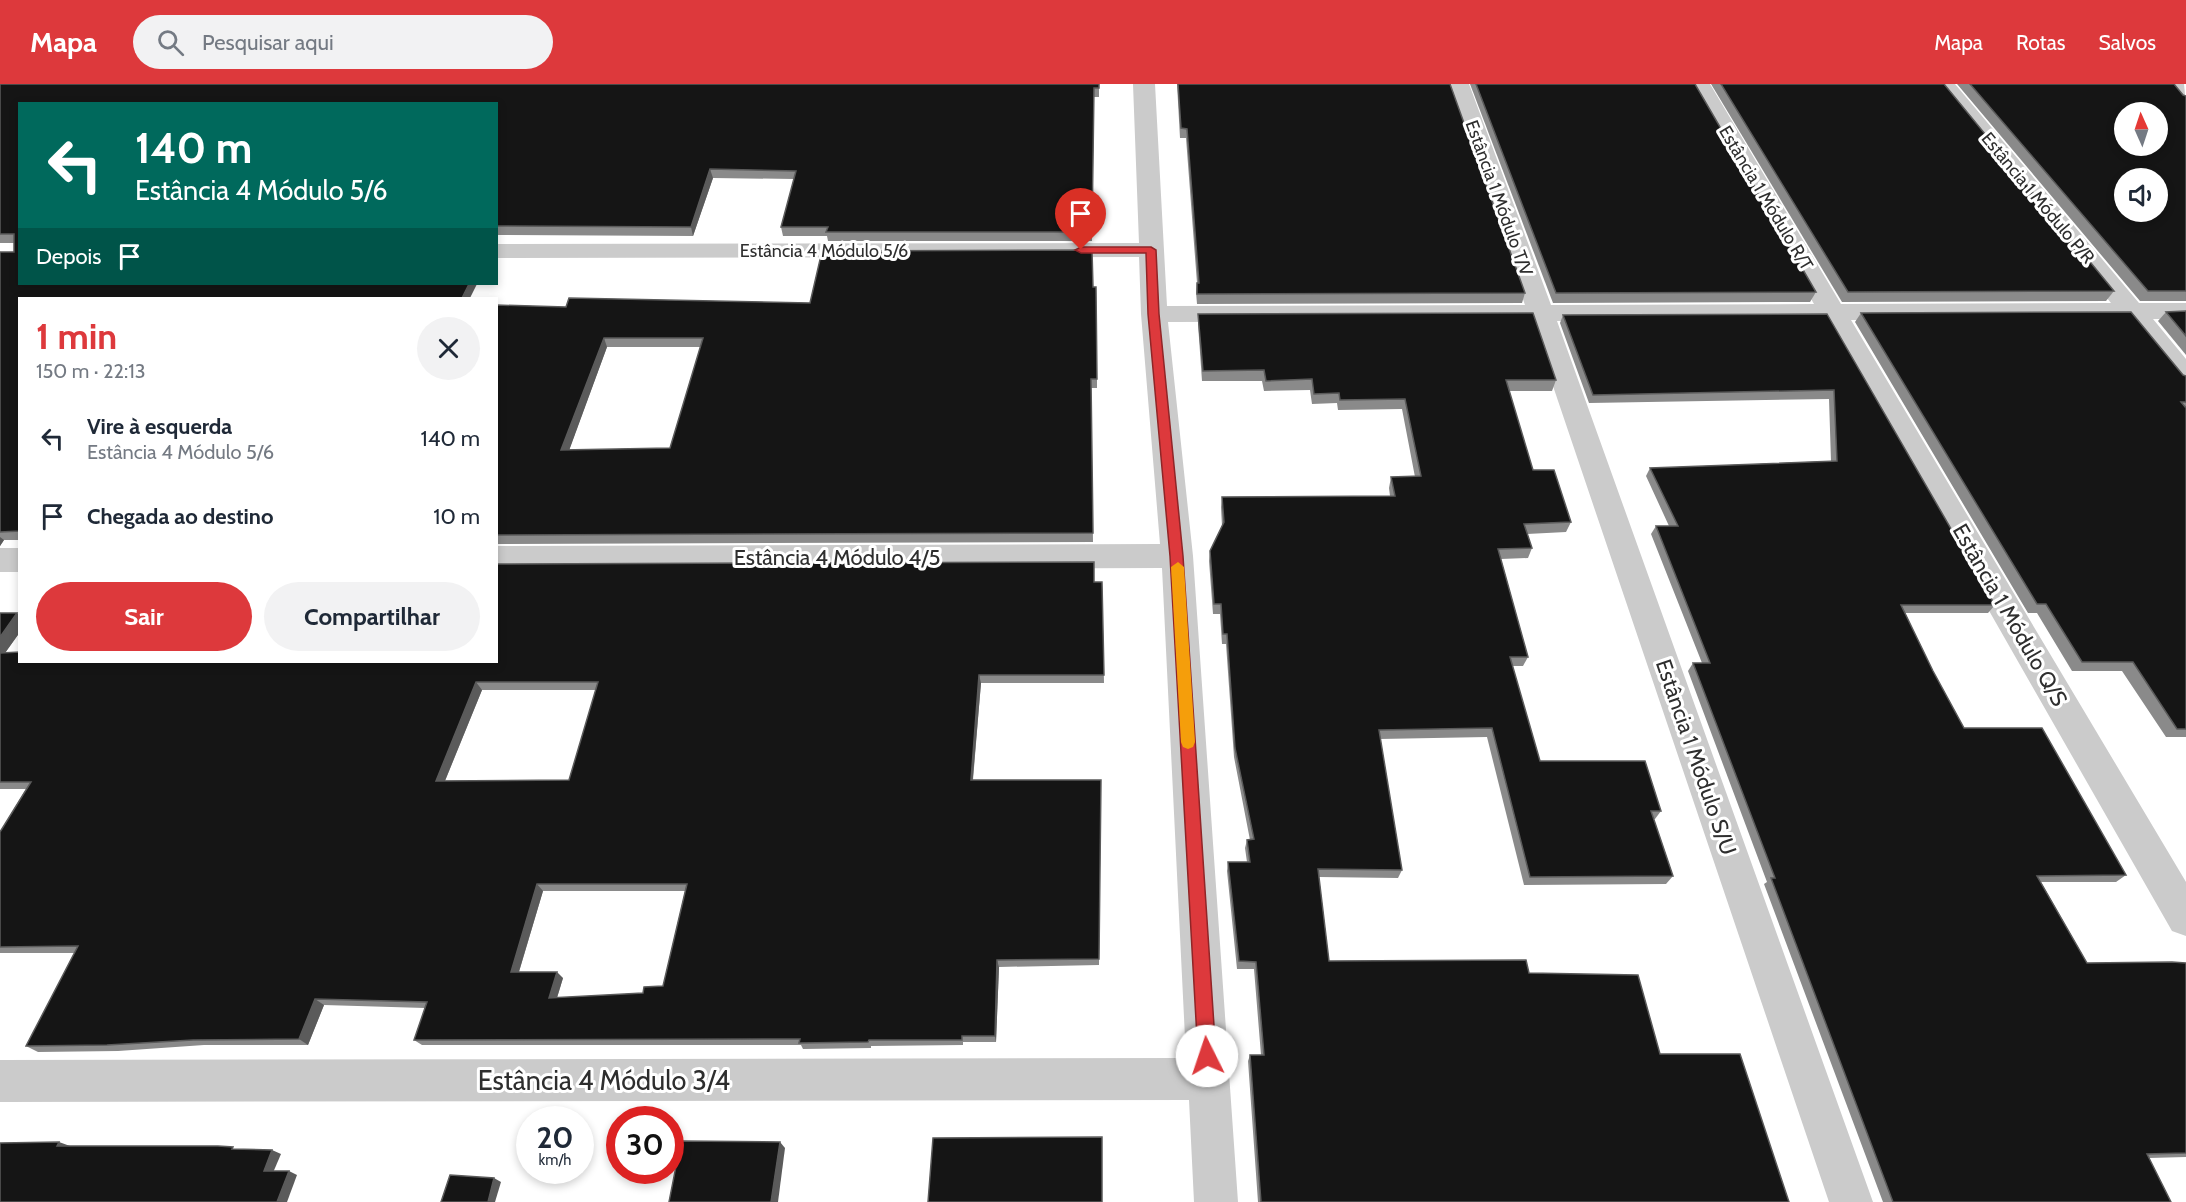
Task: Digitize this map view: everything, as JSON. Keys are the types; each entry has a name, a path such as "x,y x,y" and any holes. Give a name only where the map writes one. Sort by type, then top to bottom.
{"street":[{"path":"1144,84 1154,314 1177,556 1216,1202"},
{"name":"Estância 1 Módulo T/V","path":"1458,84 1541,313"},
{"name":"Estância 1 Módulo R/T","path":"1699,84 1834,312"},
{"name":"Estância 1 Módulo P/R","path":"1944,84 2186,377"},
{"path":"2172,84 2186,98"},
{"name":"Estância 4 Módulo 5/6","path":"498,251 1151,250"},
{"path":"1154,314 2186,311"},
{"name":"Estância 1 Módulo Q/S","path":"1834,312 2186,918"},
{"name":"Estância 1 Módulo S/U","path":"1541,313 1851,1202"},
{"name":"Estância 4 Módulo 4/5","path":"498,558 1177,556"},
{"path":"0,560 18,560"},
{"name":"Estância 4 Módulo 3/4","path":"0,1081 1209,1079"}],"building":[{"path":"0,84 1099,84 1099,88 1094,88 1092,232 826,232 828,227 781,227 796,171 710,169 691,227 498,226 498,102 18,102 18,285 468,285 462,297 18,297 18,531 0,532 0,252 14,252 14,234 0,234"},
{"path":"1178,84 1450,84 1525,293 1197,294 1197,283 1199,283 1187,129 1181,128"},
{"path":"1476,84 1695,84 1816,292 1556,293"},
{"path":"1721,84 1944,84 2114,291 1848,292"},
{"path":"1970,84 2174,84 2186,96 2186,291 2148,291"},
{"path":"1092,250 1093,287 1096,287 1097,379 1091,379 1093,533 498,535 498,305 566,307 569,298 810,303 822,251","holes":["604,338 703,338 670,448 561,450"]},
{"path":"2186,311 2186,336 2166,312"},
{"path":"2131,312 2186,376 2186,402 2181,402 2186,408 2186,729 2177,729 2133,662 2082,662 2046,604 2037,604 1861,313"},
{"path":"1533,313 1556,380 1506,380 1533,470 1554,470 1571,522 1524,524 1532,548 1498,549 1528,657 1510,657 1540,761 1645,761 1661,811 1651,811 1673,876 1530,877 1492,728 1379,730 1402,870 1318,869 1329,961 1526,960 1529,973 1638,975 1660,1054 1740,1054 1789,1202 1261,1202 1250,1055 1264,1055 1256,962 1239,961 1228,862 1250,862 1247,840 1254,839 1235,748 1227,634 1223,634 1221,604 1214,604 1210,551 1224,522 1222,497 1395,496 1391,477 1421,476 1405,399 1340,400 1339,393 1314,394 1312,379 1266,381 1264,370 1203,371 1198,314"},
{"path":"1827,314 1995,605 1901,605 1933,671 1964,728 2042,728 2126,875 2037,876 2087,963 2186,963 2186,1153 2147,1154 2171,1202 1893,1202 1771,878 1775,878 1693,663 1710,663 1656,526 1678,526 1650,468 1837,461 1834,390 1593,395 1563,315"},
{"path":"1094,562 1094,582 1102,582 1104,675 979,675 971,780 1101,780 1099,959 997,960 995,1036 962,1036 962,1040 799,1043 800,1039 414,1040 427,1002 315,999 299,1039 26,1046 78,946 0,947 0,832 31,782 0,782 0,653 18,652 18,663 498,663 498,564","holes":["476,682 598,682 569,780 436,781","537,884 687,884 663,986 644,987 643,993 549,998 557,972 511,972"]},
{"path":"0,613 17,613 0,637"},
{"path":"1102,1137 1102,1202 928,1202 933,1138"},
{"path":"684,1141 780,1142 771,1202 669,1202 673,1184 684,1184"},
{"path":"59,1142 57,1146 218,1146 233,1147 232,1149 272,1150 264,1171 289,1171 277,1202 0,1202 0,1143"},
{"path":"450,1175 494,1178 488,1202 441,1202"}],"slow traffic":[{"path":"1178,567 1188,742"}],"route":[{"path":"1081,250 1151,250 1154,314 1177,556 1207,1056"}]}
